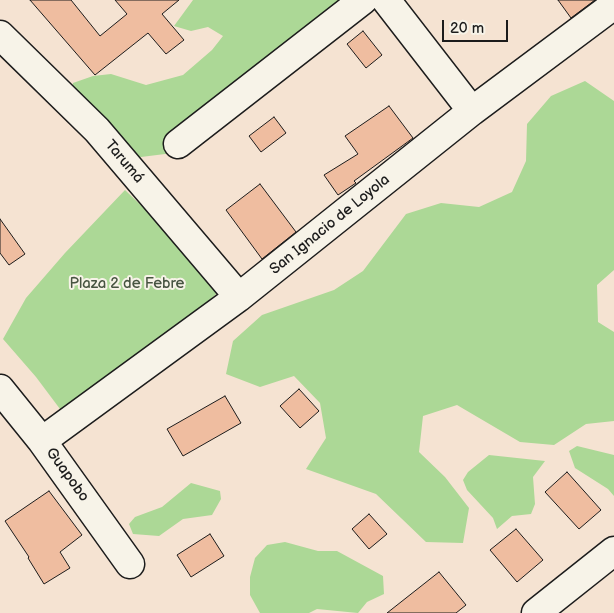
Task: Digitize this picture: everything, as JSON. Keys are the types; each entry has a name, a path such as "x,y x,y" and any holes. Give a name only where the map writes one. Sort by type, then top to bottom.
{"street":[{"path":"178,144 363,0"},
{"path":"386,0 472,111"},
{"name":"San Ignacio de Loyola","path":"42,441 239,298 472,111 614,5"},
{"name":"Tarumá","path":"0,34 97,130 239,298"},
{"name":"Guapobo","path":"0,390 42,441 130,564"},
{"path":"536,613 614,551"}],"green space":[{"path":"193,0 353,0 173,153 133,158 71,101 73,83 93,76 111,74 146,85 183,75 212,50 223,36 208,27 191,31 174,26"},
{"path":"585,81 614,101 614,270 597,285 598,322 614,332 614,421 586,424 554,445 520,442 457,405 423,416 419,452 445,477 469,508 463,543 426,542 376,494 306,469 326,438 320,403 294,376 260,387 226,374 233,341 262,315 334,290 363,271 406,214 441,203 479,207 512,192 526,161 527,124 551,96"},
{"name":"Plaza 2 de Febre","path":"125,190 225,286 72,425 36,377 3,339 26,298 65,253"},
{"path":"577,446 614,455 614,496 608,489 575,468 569,451"},
{"path":"489,455 545,461 533,477 535,504 531,514 512,516 497,529 493,518 467,490 463,480 468,472"},
{"path":"191,483 220,491 221,499 212,515 183,519 159,536 133,534 129,524 135,517 162,507"},
{"path":"285,542 318,551 337,551 383,576 384,594 367,602 358,613 317,609 309,613 260,613 250,595 250,577 255,558 267,545"}],"building":[{"path":"30,0 71,0 100,36 127,14 115,0 179,0 162,14 184,40 166,54 148,33 95,75"},
{"path":"558,0 595,0 571,18"},
{"path":"363,31 382,55 366,68 347,44"},
{"path":"389,106 413,138 338,195 324,175 358,154 345,136"},
{"path":"274,117 286,133 261,152 249,136"},
{"path":"260,184 296,232 262,259 226,210"},
{"path":"0,219 25,254 9,265 0,253"},
{"path":"299,389 319,411 300,428 280,406"},
{"path":"225,396 241,423 183,456 167,429"},
{"path":"567,472 601,510 579,529 545,492"},
{"path":"49,491 82,535 60,552 70,568 44,584 5,521"},
{"path":"369,514 387,534 369,549 352,529"},
{"path":"516,529 543,560 517,582 490,550"},
{"path":"210,534 224,556 191,577 177,555"},
{"path":"439,572 466,605 456,613 387,613"}]}
